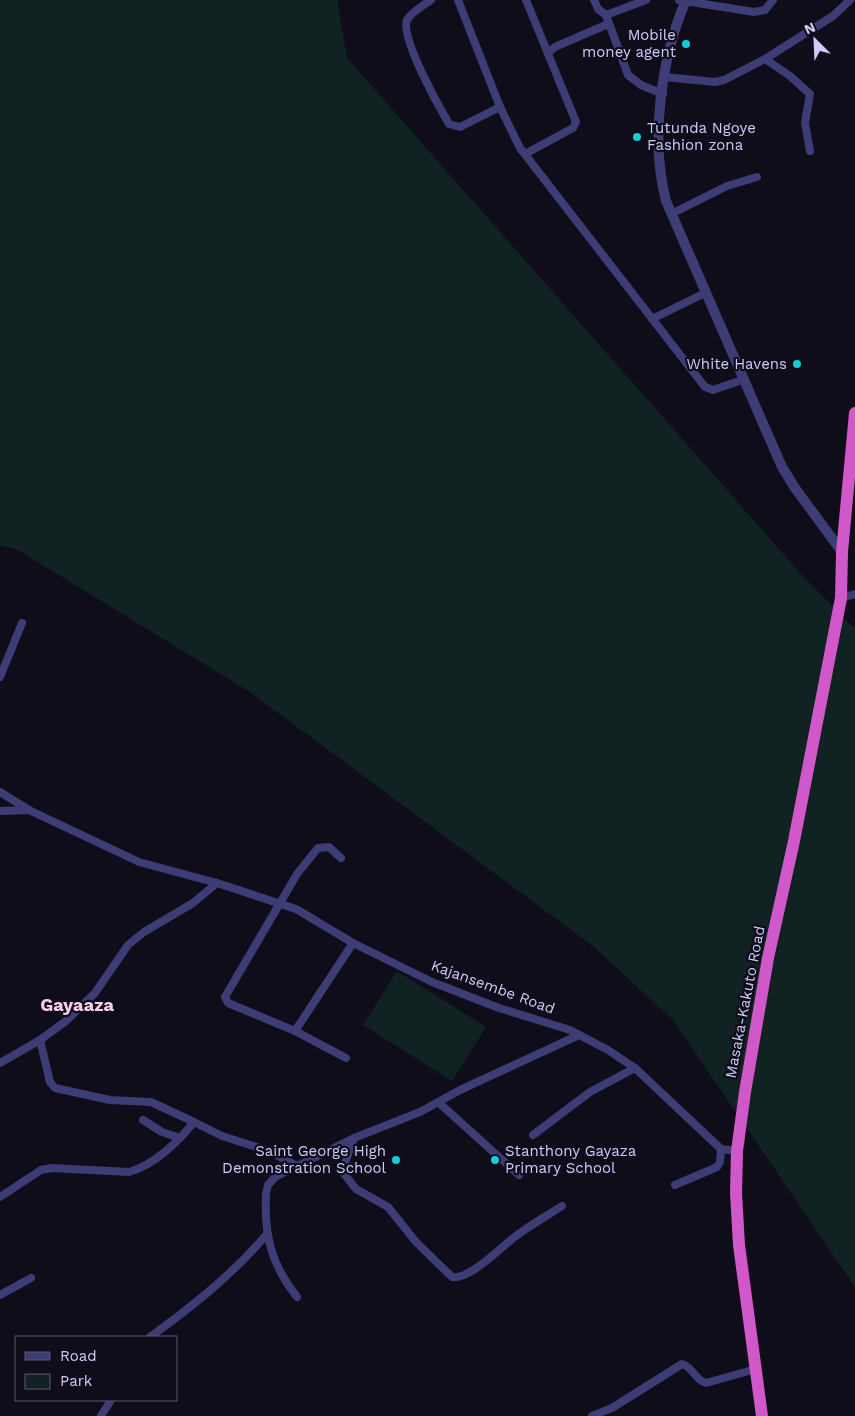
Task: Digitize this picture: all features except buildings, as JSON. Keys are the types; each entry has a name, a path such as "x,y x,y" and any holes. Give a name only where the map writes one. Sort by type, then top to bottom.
{"highway":[{"name":"Masaka-Kakuto Road","path":"762,1416 739,1246 736,1193 737,1151 744,1092 768,958 796,832 841,598 842,552 855,413"}],"street":[{"path":"431,0 409,17 407,28 419,68 448,124 460,127 500,107"},
{"path":"458,0 500,107 525,154 704,387 713,390 745,379"},
{"path":"525,154 576,124 526,0"},
{"path":"594,0 598,9 606,15 628,75 640,85 663,94"},
{"path":"606,15 646,0"},
{"path":"773,0 765,10 754,12 683,1 671,44 665,77 659,169 671,214 782,466 795,488 842,552"},
{"path":"665,77 715,82 724,80 765,59 832,16 850,0"},
{"path":"546,49 555,47 608,24"},
{"path":"765,59 790,76 810,94 805,123 810,151"},
{"path":"671,214 727,186 757,177"},
{"path":"652,319 705,293"},
{"path":"841,598 855,594"},
{"path":"0,677 22,623"},
{"name":"Kajansembe Road","path":"0,792 29,810 139,862 216,883 296,909 353,943 462,994 560,1026 579,1035 608,1050 635,1068 720,1149"},
{"path":"0,811 29,810"},
{"path":"341,858 329,847 318,848 292,882 281,904 225,996 228,1003 295,1031 346,1058"},
{"path":"0,1063 40,1040 66,1021 94,992 128,945 144,932 193,903 216,883"},
{"path":"295,1031 353,943"},
{"path":"298,1297 275,1263 267,1234 265,1208 268,1185 275,1177 354,1138 420,1112 579,1035"},
{"path":"40,1040 50,1082 55,1088 110,1100 152,1102 222,1136 269,1151 297,1166"},
{"path":"533,1135 590,1092 635,1068"},
{"path":"438,1102 519,1175"},
{"path":"143,1120 162,1132 180,1138"},
{"path":"0,1197 40,1170 52,1168 129,1172 141,1168 180,1138 194,1122"},
{"path":"354,1138 342,1171 347,1180 356,1189 381,1201 388,1207 416,1242 452,1277 458,1278 482,1264 516,1235 562,1206"},
{"path":"675,1185 717,1167 720,1162 720,1149 737,1151"},
{"path":"151,1336 201,1300 244,1261 267,1234"},
{"path":"0,1295 31,1278"},
{"path":"592,1416 612,1408 682,1364 688,1366 701,1382 706,1383 756,1369"},
{"path":"102,1416 110,1401"}],"green space":[{"path":"0,0 337,0 347,58 801,574 855,629 855,1287 673,1020 594,947 250,692 18,550 0,545"},
{"path":"397,971 486,1027 452,1081 363,1025"}],"place":[{"name":"Mobile money agent","path":"686,44"},
{"name":"Tutunda Ngoye Fashion zona","path":"637,137"},
{"name":"White Havens","path":"797,364"},
{"name":"Saint George High Demonstration School","path":"396,1160"},
{"name":"Stanthony Gayaza Primary School","path":"495,1160"}],"district":[{"name":"Gayaaza","path":"77,1004"}]}
